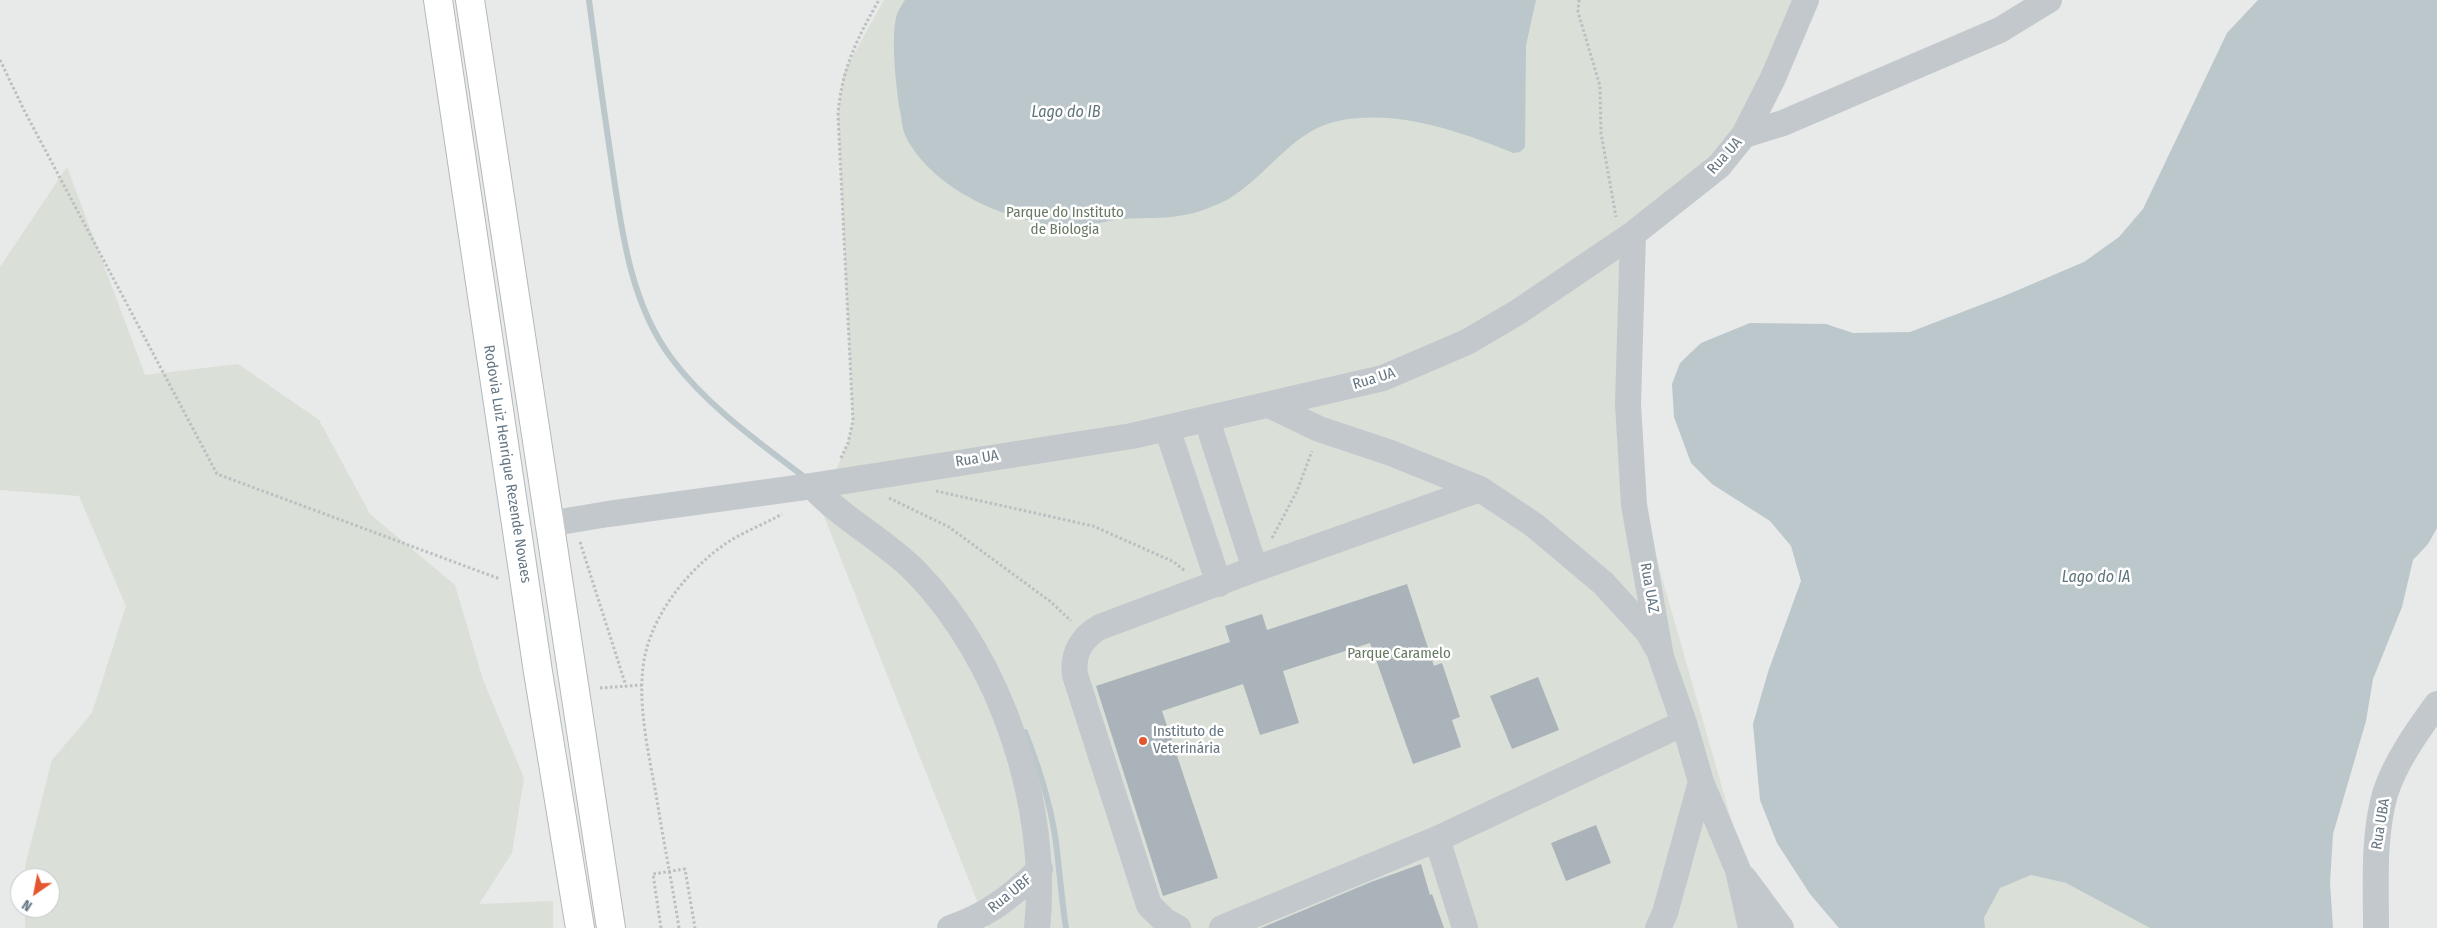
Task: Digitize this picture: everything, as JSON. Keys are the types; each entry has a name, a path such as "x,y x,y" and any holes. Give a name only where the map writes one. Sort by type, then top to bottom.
{"highway":[{"name":"Rodovia Luiz Henrique Rezende Novaes","path":"438,0 526,588 580,928"},
{"name":"Rodovia Luiz Henrique Rezende Novaes","path":"470,0 610,928"}],"lane":[{"name":"Rua UA","path":"548,524 800,488 1167,428 1383,378 1467,342 1518,312 1627,238 1719,166 1744,135 1773,78 1806,0"},
{"path":"1744,135 1783,123 2000,30 2048,0"},
{"name":"Rua UAZ","path":"1627,238 1628,404 1634,505 1661,657 1684,723 1700,782 1738,870 1751,928"},
{"path":"1269,405 1319,429 1392,453 1480,489 1534,525 1602,583 1648,632 1661,657"},
{"path":"1207,420 1255,569"},
{"path":"1167,428 1214,586"},
{"path":"800,488 882,541 917,573 952,616 980,659 1004,714 1017,752 1035,824 1040,868 1037,928"},
{"path":"1178,928 1165,921 1149,905 1075,675 1075,659 1078,649 1087,636 1100,627 1214,586 1255,569 1480,489"},
{"name":"Rua UBA","path":"2376,928 2375,862 2379,820 2386,791 2413,737 2437,704"},
{"path":"1236,925 1437,839 1684,723"},
{"path":"1658,928 1665,914 1700,782"},
{"path":"1437,839 1465,928"},
{"name":"Rua UBF","path":"950,928 988,913 1002,904 1040,868"},
{"path":"1738,870 1781,928"}],"path":[{"path":"840,461 848,443 853,421 838,115 840,89 854,48 879,0"},
{"path":"1580,0 1578,12 1600,86 1601,133 1627,238"},
{"path":"0,60 24,110 217,474 526,588"},
{"path":"1255,569 1297,491 1319,429"},
{"path":"679,928 648,750 642,685 645,653 652,630 670,599 688,577 729,542 796,507 800,488"},
{"path":"927,489 1093,526 1174,562 1214,586"},
{"path":"883,495 949,527 1051,602 1087,636"},
{"path":"600,688 642,685"},
{"path":"661,928 652,874 686,869 695,928"}],"shaded area":[{"path":"0,0 2437,0 2437,928 0,928"}],"green space":[{"path":"884,0 1806,0 1744,135 1633,234 1644,515 1741,854 1777,928 988,928 812,486 836,470 848,443 853,421 838,115 844,72"},
{"path":"67,167 145,375 238,364 319,420 370,514 455,585 483,680 524,778 512,853 479,904 553,901 553,928 25,928 25,918 60,918 60,868 25,868 25,866 52,760 92,713 126,606 79,496 0,490 0,267"},
{"path":"2031,875 2066,883 2150,928 1985,928 1984,919 2000,888"}],"water":[{"name":"Lago do IB","path":"905,0 1536,0 1526,45 1525,147 1520,152 1513,153 1449,130 1405,120 1360,118 1338,121 1323,125 1309,133 1232,197 1203,210 1173,217 1116,220 1076,227 1024,219 976,201 954,188 934,173 917,155 905,135 897,90 894,39 897,16"},
{"name":"Lago do IA","path":"2258,0 2437,0 2437,528 2428,544 2413,560 2402,607 2373,679 2366,721 2333,834 2330,883 2333,928 2150,928 2066,883 2031,875 2000,888 1984,918 1985,928 1839,928 1810,894 1777,843 1760,800 1753,724 1768,672 1801,581 1791,546 1770,521 1712,484 1691,463 1674,417 1672,384 1680,363 1701,343 1750,323 1826,324 1853,333 1910,332 2004,296 2084,262 2119,237 2143,209 2227,33"}],"building":[{"name":"Instituto de Veterinária","path":"1407,584 1434,666 1442,663 1460,717 1452,720 1461,747 1413,764 1370,643 1283,671 1299,723 1260,735 1243,684 1162,711 1218,878 1163,896 1096,686 1230,642 1225,626 1262,614 1267,630"},
{"path":"1538,677 1559,730 1512,749 1490,696"},
{"path":"1596,825 1611,863 1566,881 1551,843"},
{"path":"1421,864 1430,895 1432,894 1444,928 1261,928 1371,882"}],"waterway":[{"path":"589,0 623,236 636,288 646,313 657,337 672,359 702,393 753,438 807,479"},
{"path":"1025,732 1041,776 1049,806 1057,851 1066,928"}],"place":[{"name":"Instituto de Veterinária","path":"1143,741"}],"park label":[{"name":"Parque do Instituto de Biologia","path":"1065,222"},
{"name":"Parque Caramelo","path":"1399,654"}]}
